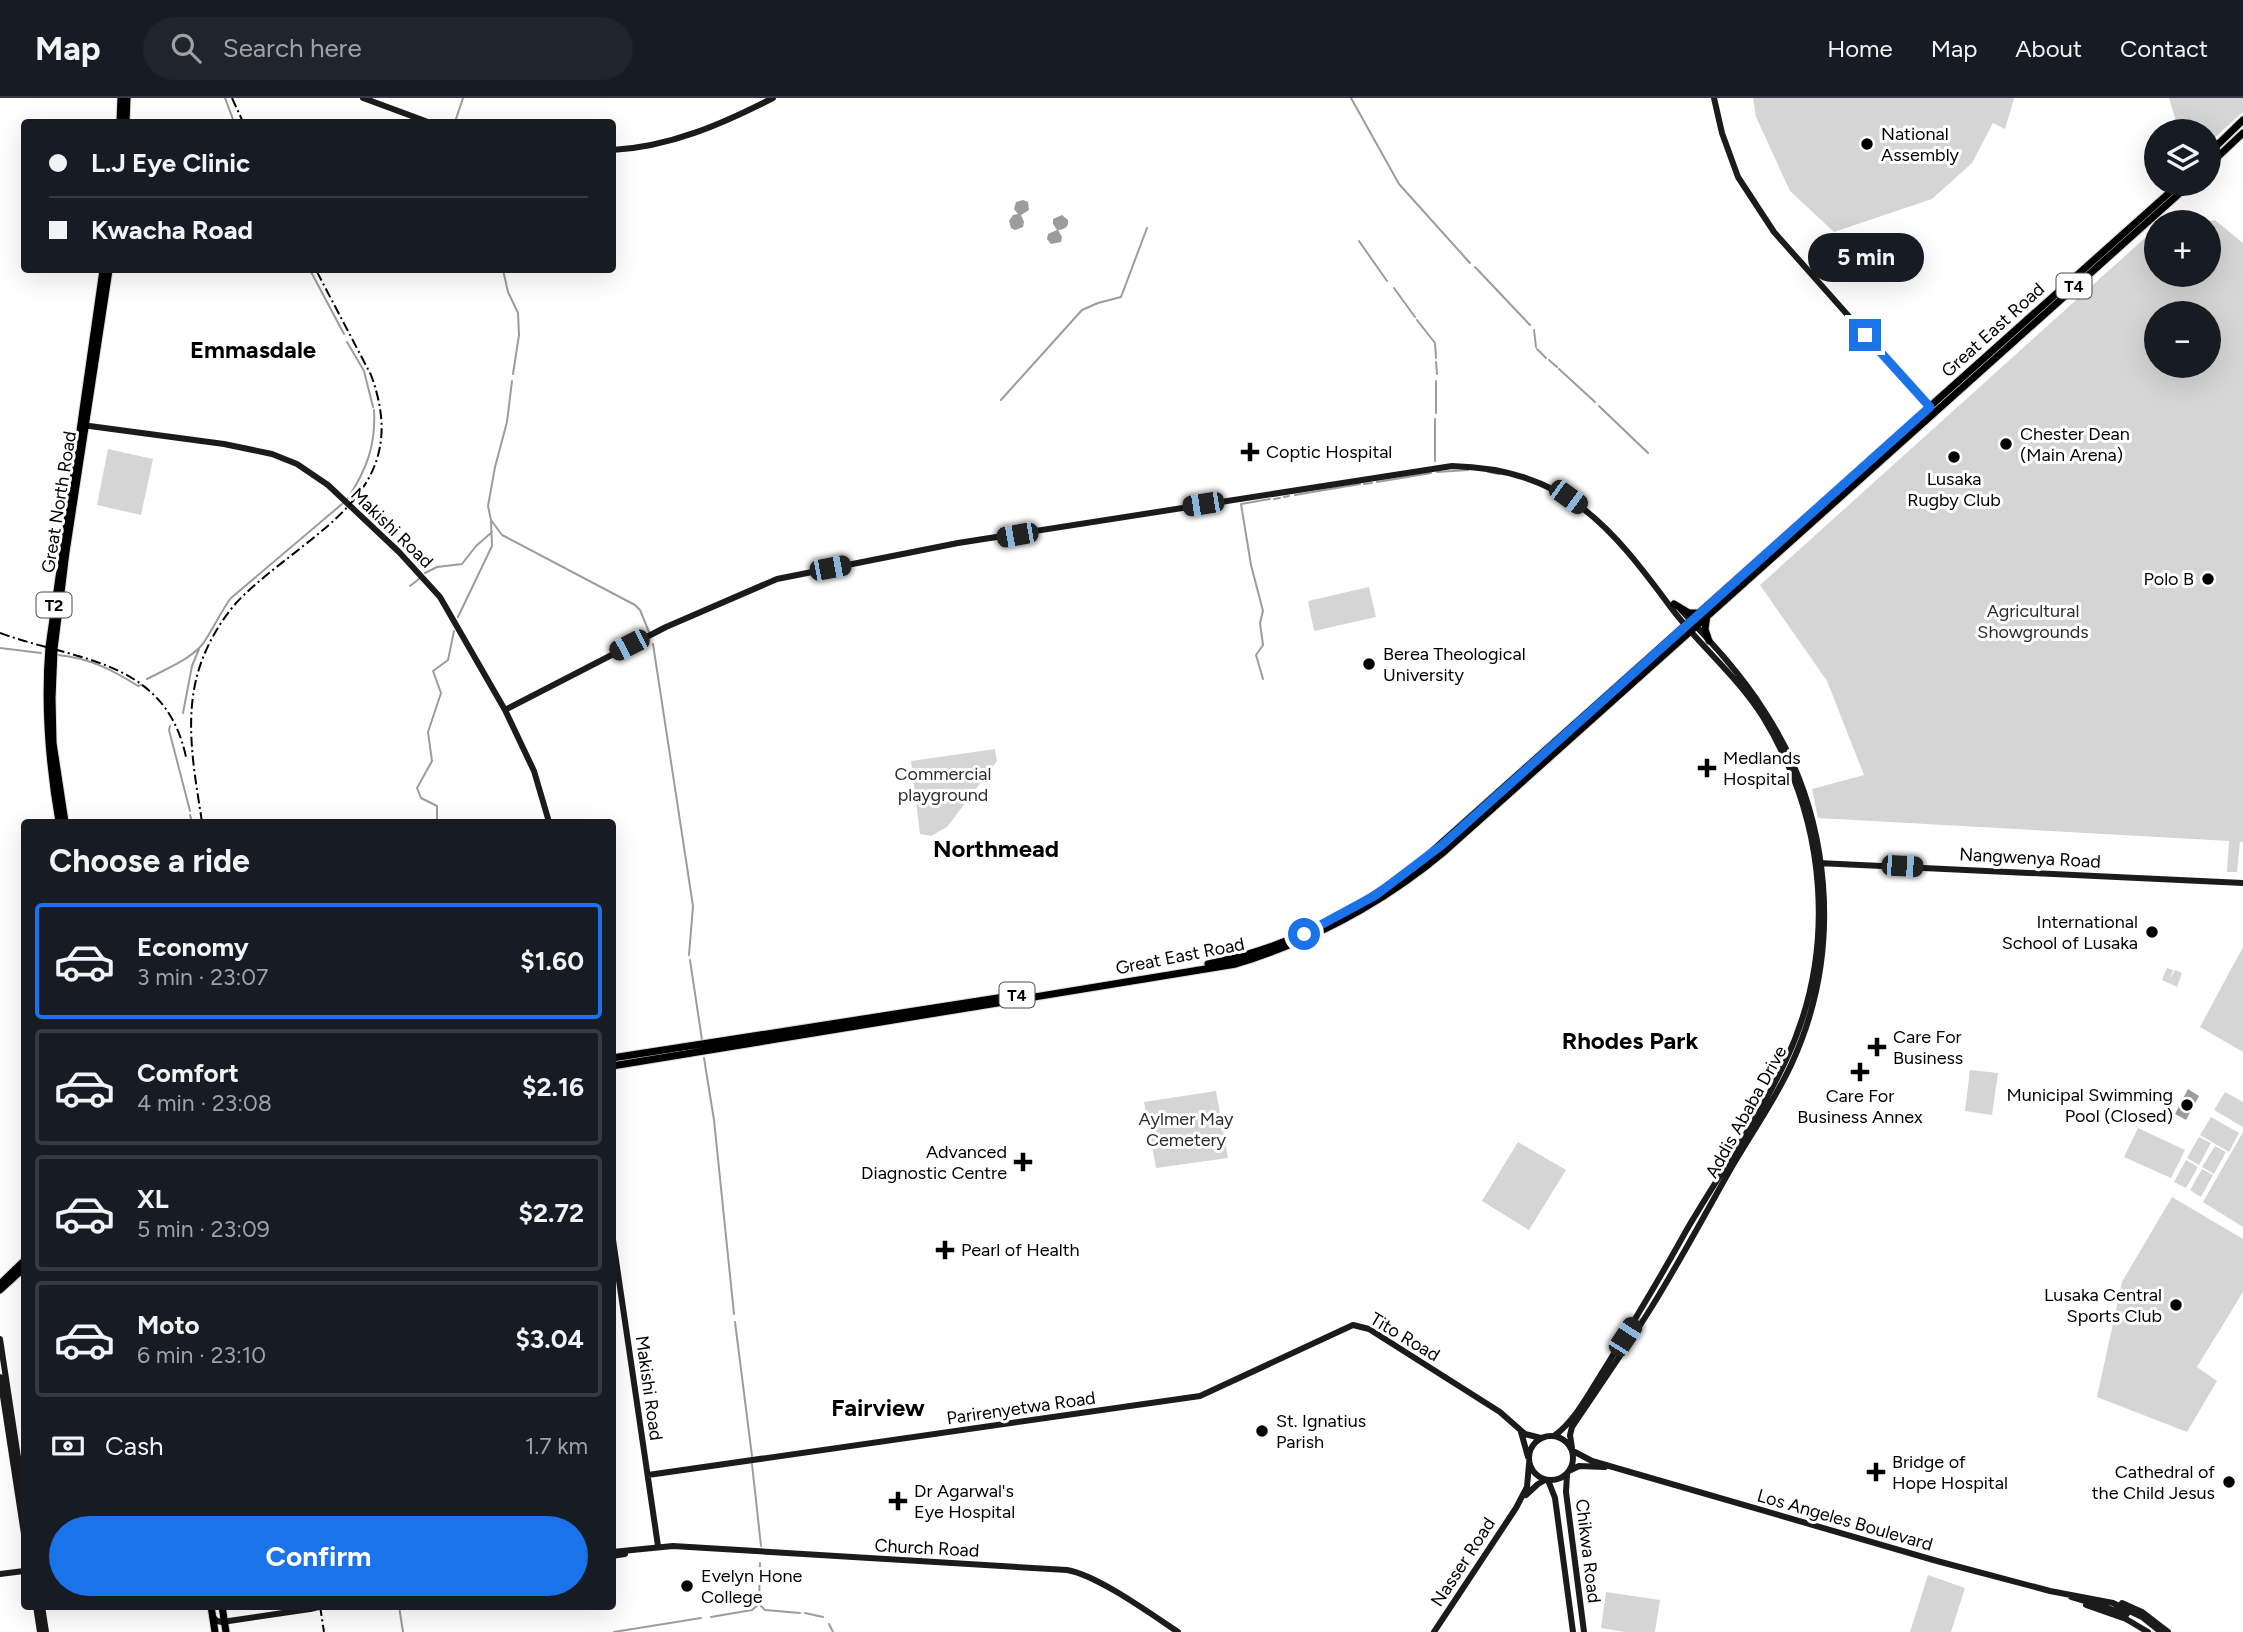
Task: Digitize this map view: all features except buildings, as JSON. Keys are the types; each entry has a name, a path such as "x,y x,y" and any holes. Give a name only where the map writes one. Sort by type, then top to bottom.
{"main road":[{"path":"120,119 121,98"},
{"path":"126,119 127,98"},
{"path":"363,98 420,119"},
{"path":"616,150 640,148 677,139 773,98"},
{"path":"1714,98 1722,133 1738,177 1774,232 1933,410"},
{"path":"2221,145 2243,120"},
{"path":"2221,147 2243,126"},
{"path":"2221,150 2243,136"},
{"name":"Great East Road","path":"1933,410 2166,196"},
{"name":"Great East Road","path":"616,1065 1236,964 1286,947 1358,913 1425,867 1691,629 1703,614 2176,196"},
{"name":"Great North Road","path":"65,819 53,743 53,664 103,273"},
{"name":"Great North Road","path":"59,819 48,743 48,656 109,273"},
{"name":"Makishi Road","path":"83,425 272,454 306,470 328,485 433,588 505,710 534,771 548,819"},
{"path":"505,710 666,627 777,579 958,543 1452,466 1505,470 1562,493 1597,520 1691,629"},
{"path":"1664,595 1689,613 1703,614 1709,641"},
{"path":"1674,604 1691,629"},
{"name":"Great East Road","path":"616,1057 1164,972 1234,958 1284,943 1357,908 1419,864 1691,629"},
{"name":"Addis Ababa Drive","path":"1554,1436 1571,1420 1645,1305 1786,1061 1810,991 1818,941 1820,896 1818,863 1807,797 1785,745 1748,686 1709,641 1691,629"},
{"name":"Addis Ababa Drive","path":"1572,1450 1570,1435 1573,1427 1651,1308 1791,1065 1811,1009 1818,980 1825,928 1822,872 1801,798 1781,748 1744,689 1691,629"},
{"name":"Nangwenya Road","path":"1818,863 2243,884"},
{"path":"1822,872 1830,863"},
{"name":"Makishi Road","path":"616,1260 658,1546"},
{"path":"0,1284 21,1264"},
{"path":"0,1290 21,1271"},
{"name":"Tito Road","path":"1189,1398 1211,1392 1330,1334 1357,1325 1369,1329 1500,1412 1521,1432 1530,1437 1541,1438"},
{"path":"0,1339 21,1477"},
{"path":"0,1377 21,1514"},
{"name":"Parirenyetwa Road","path":"648,1475 1189,1398"},
{"path":"1521,1432 1529,1461 1535,1474 1547,1480 1559,1480 1569,1473 1573,1465 1572,1450 1567,1442 1554,1436 1541,1438 1533,1445 1529,1461"},
{"name":"Los Angeles Boulevard","path":"1572,1450 1585,1458 1617,1468 2125,1613 2155,1632"},
{"name":"Nasser Road","path":"1516,1508 1527,1487 1529,1461"},
{"name":"Los Angeles Boulevard","path":"1569,1473 1582,1466 1617,1468"},
{"name":"Chikwa Road","path":"1569,1473 1566,1492 1584,1632"},
{"name":"Nasser Road","path":"1434,1632 1516,1508 1530,1490 1547,1480"},
{"name":"Chikwa Road","path":"1547,1480 1555,1498 1573,1632"},
{"path":"629,1549 654,1542 657,1534"},
{"name":"Church Road","path":"616,1553 658,1546"},
{"name":"Church Road","path":"616,1553 658,1546 1068,1570 1082,1574 1123,1597 1178,1632"},
{"path":"0,1574 21,1571"},
{"name":"Los Angeles Boulevard","path":"2066,1595 2092,1594 2118,1601 2142,1612 2168,1632"},
{"name":"Los Angeles Boulevard","path":"2066,1595 2126,1619 2148,1632"},
{"name":"Los Angeles Boulevard","path":"2066,1595 2113,1604 2142,1617 2161,1632"},
{"path":"37,1610 40,1632"},
{"path":"43,1610 46,1632"},
{"path":"222,1621 276,1610"},
{"path":"222,1621 303,1610"}],"green space":[{"path":"1753,98 2014,99 2005,129 1993,123 1972,163 1932,199 1834,232 1790,191 1756,117"},
{"path":"2169,98 2243,98 2243,112 2221,132 2221,119 2175,119"},
{"name":"Agricultural Showgrounds","path":"2221,225 2243,243 2243,842 2240,842 2237,872 2227,872 2229,841 1818,818 1812,789 1864,775 1827,681 1760,585 2144,239 2144,287 2221,287"},
{"path":"108,449 153,459 141,515 97,505"},
{"path":"1369,587 1376,617 1314,631 1308,601"},
{"name":"Commercial playground","path":"995,749 997,761 947,827 931,836 920,834 911,761"},
{"path":"2243,947 2243,1052 2200,1027"},
{"path":"2167,968 2173,970 2170,979 2175,970 2182,973 2177,987 2162,980"},
{"path":"1970,1070 1998,1073 1992,1115 1965,1111"},
{"name":"Aylmer May Cemetery","path":"1216,1091 1228,1158 1156,1168 1144,1102"},
{"path":"2225,1092 2243,1102 2243,1127 2214,1110"},
{"path":"2211,1117 2239,1133 2229,1152 2200,1135"},
{"path":"2138,1128 2185,1150 2171,1178 2124,1157"},
{"path":"2243,1132 2243,1227 2203,1202"},
{"path":"2199,1137 2211,1143 2199,1165 2187,1158"},
{"path":"1518,1142 1566,1170 1529,1230 1482,1201"},
{"path":"2215,1146 2226,1152 2214,1174 2202,1167"},
{"path":"2186,1160 2198,1167 2186,1188 2174,1182"},
{"path":"2202,1169 2213,1175 2201,1197 2190,1190"},
{"name":"Lusaka Central Sports Club","path":"2172,1197 2243,1239 2243,1292 2197,1367 2217,1381 2187,1432 2097,1397 2122,1282"},
{"path":"1928,1575 1965,1588 1951,1632 1910,1632"},
{"path":"1606,1592 1660,1600 1655,1632 1625,1632 1601,1628"}],"shaded area":[{"path":"1016,202 1028,202 1029,210 1021,215 1023,227 1015,230 1011,228 1009,221 1013,215 1018,214 1014,209"},
{"path":"1062,215 1068,220 1068,224 1058,230 1062,237 1061,242 1051,244 1047,239 1048,234 1057,230 1053,219"},
{"name":"Municipal Swimming Pool (Closed)","path":"2188,1089 2199,1096 2186,1120 2175,1114"}],"waterway":[{"path":"225,98 233,119"},
{"path":"456,119 463,98"},
{"path":"1351,98 1399,184 1470,263"},
{"path":"1001,400 1082,310 1121,297 1147,228"},
{"path":"1359,241 1387,281"},
{"path":"1475,267 1530,325"},
{"path":"312,273 344,334"},
{"path":"504,273 508,292 518,313 519,335 513,374"},
{"path":"1394,288 1415,317"},
{"path":"1417,320 1435,343 1436,358"},
{"path":"1534,330 1536,347"},
{"path":"347,342 364,371 373,407"},
{"path":"1537,349 1546,358"},
{"path":"1549,360 1557,367"},
{"path":"1436,362 1437,374"},
{"path":"1559,369 1595,402"},
{"path":"512,381 507,422 488,506 491,520 502,535 635,605 640,610 649,632"},
{"path":"1436,381 1436,413"},
{"path":"1599,406 1648,453"},
{"path":"348,498 369,456 374,410"},
{"path":"1435,419 1435,461"},
{"path":"1437,472 1468,470"},
{"path":"1488,472 1499,474"},
{"path":"1377,482 1431,473"},
{"path":"1364,484 1372,483"},
{"path":"1295,495 1360,484"},
{"path":"1284,497 1289,496"},
{"path":"1274,499 1280,498"},
{"path":"1263,679 1256,655 1263,645 1260,623 1263,611 1251,565 1241,504 1270,499"},
{"path":"147,679 195,651 204,642 231,598 342,504"},
{"path":"458,617 492,546 491,521"},
{"path":"425,573 437,567 462,564 492,532"},
{"path":"410,586 419,579"},
{"path":"437,819 437,806 421,798 417,788 432,761 428,732 441,693 433,671 448,660 454,631"},
{"path":"653,644 693,906 689,955"},
{"path":"0,648 41,653"},
{"path":"183,713 192,666 199,649"},
{"path":"58,655 90,662 138,686 142,685"},
{"path":"170,726 190,811"},
{"path":"190,815 191,819"},
{"path":"690,960 702,1040"},
{"path":"704,1058 714,1120 734,1314"},
{"path":"735,1322 752,1456"},
{"path":"752,1464 761,1546"},
{"path":"759,1603 760,1563"},
{"path":"711,1617 752,1610 759,1604"},
{"path":"760,1605 765,1610 800,1613"},
{"path":"400,1610 403,1632"},
{"path":"805,1613 823,1617"},
{"path":"614,1632 701,1618"},
{"path":"829,1624 833,1632"}],"railway":[{"path":"232,98 242,119"},
{"path":"202,819 192,751 191,715 199,668 209,644 229,611 246,593 328,526 351,503 369,478 380,449 381,415 371,375 318,273"},
{"path":"0,633 87,659 138,682 159,700 175,725 186,757"},
{"path":"321,1610 324,1632"}],"place":[{"name":"National Assembly","path":"1867,144"},
{"name":"Chester Dean (Main Arena)","path":"2006,444"},
{"name":"Coptic Hospital","path":"1250,452"},
{"name":"Lusaka Rugby Club","path":"1954,457"},
{"name":"Polo B","path":"2208,579"},
{"name":"Berea Theological University","path":"1369,664"},
{"name":"Medlands Hospital","path":"1707,768"},
{"name":"International School of Lusaka","path":"2152,932"},
{"name":"Care For Business","path":"1877,1047"},
{"name":"Care For Business Annex","path":"1860,1072"},
{"name":"Municipal Swimming Pool (Closed)","path":"2187,1105"},
{"name":"Advanced Diagnostic Centre","path":"1023,1162"},
{"name":"Pearl of Health","path":"945,1250"},
{"name":"Lusaka Central Sports Club","path":"2176,1305"},
{"name":"St. Ignatius Parish","path":"1262,1431"},
{"name":"Bridge of Hope Hospital","path":"1876,1472"},
{"name":"Cathedral of the Child Jesus","path":"2229,1482"},
{"name":"Dr Agarwal's Eye Hospital","path":"898,1501"},
{"name":"Evelyn Hone College","path":"687,1586"}],"district":[{"name":"Emmasdale","path":"253,349"},
{"name":"Northmead","path":"996,848"},
{"name":"Rhodes Park","path":"1630,1040"},
{"name":"Fairview","path":"878,1407"}],"route":[{"path":"1304,934 1357,908 1442,845 1930,407 1865,335"}]}
